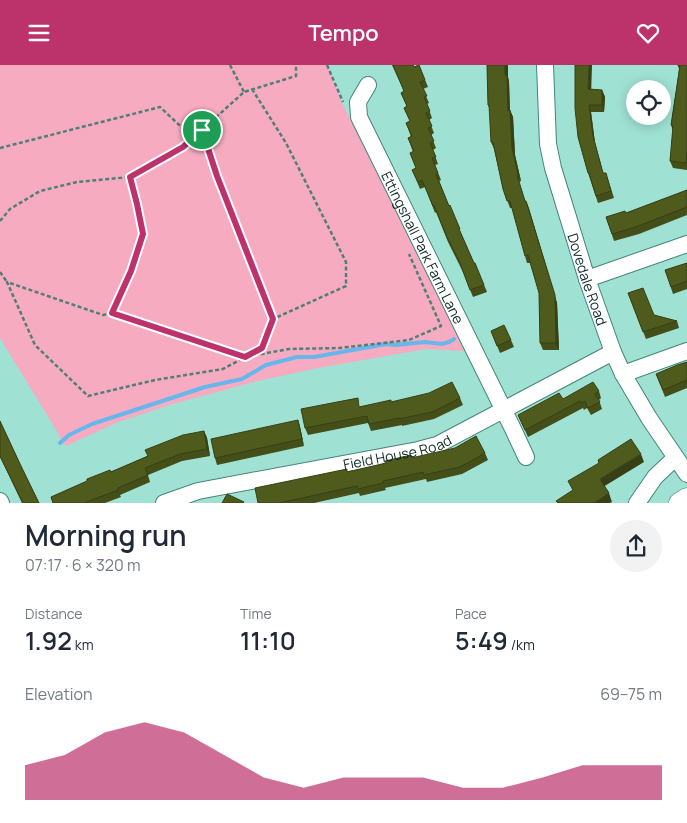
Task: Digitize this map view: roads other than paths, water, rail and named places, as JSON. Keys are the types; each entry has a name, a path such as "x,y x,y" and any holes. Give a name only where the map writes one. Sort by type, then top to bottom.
{"main road":[{"path":"678,503 687,498"}],"street":[{"name":"Dovedale Road","path":"545,65 548,144 553,168 587,279 613,352 624,374 649,418 687,474"},
{"name":"Ettingshall Park Farm Lane","path":"368,85 358,102 360,117 526,457"},
{"path":"587,279 687,244"},
{"path":"624,374 687,351"},
{"name":"Field House Road","path":"164,503 185,499 198,491 437,445 613,352"},
{"path":"637,503 655,477 675,458"}],"waterway":[{"path":"60,443 69,435 92,424 205,387 242,379 266,365 297,357 314,357 386,344 425,342 442,344 454,339"}]}
